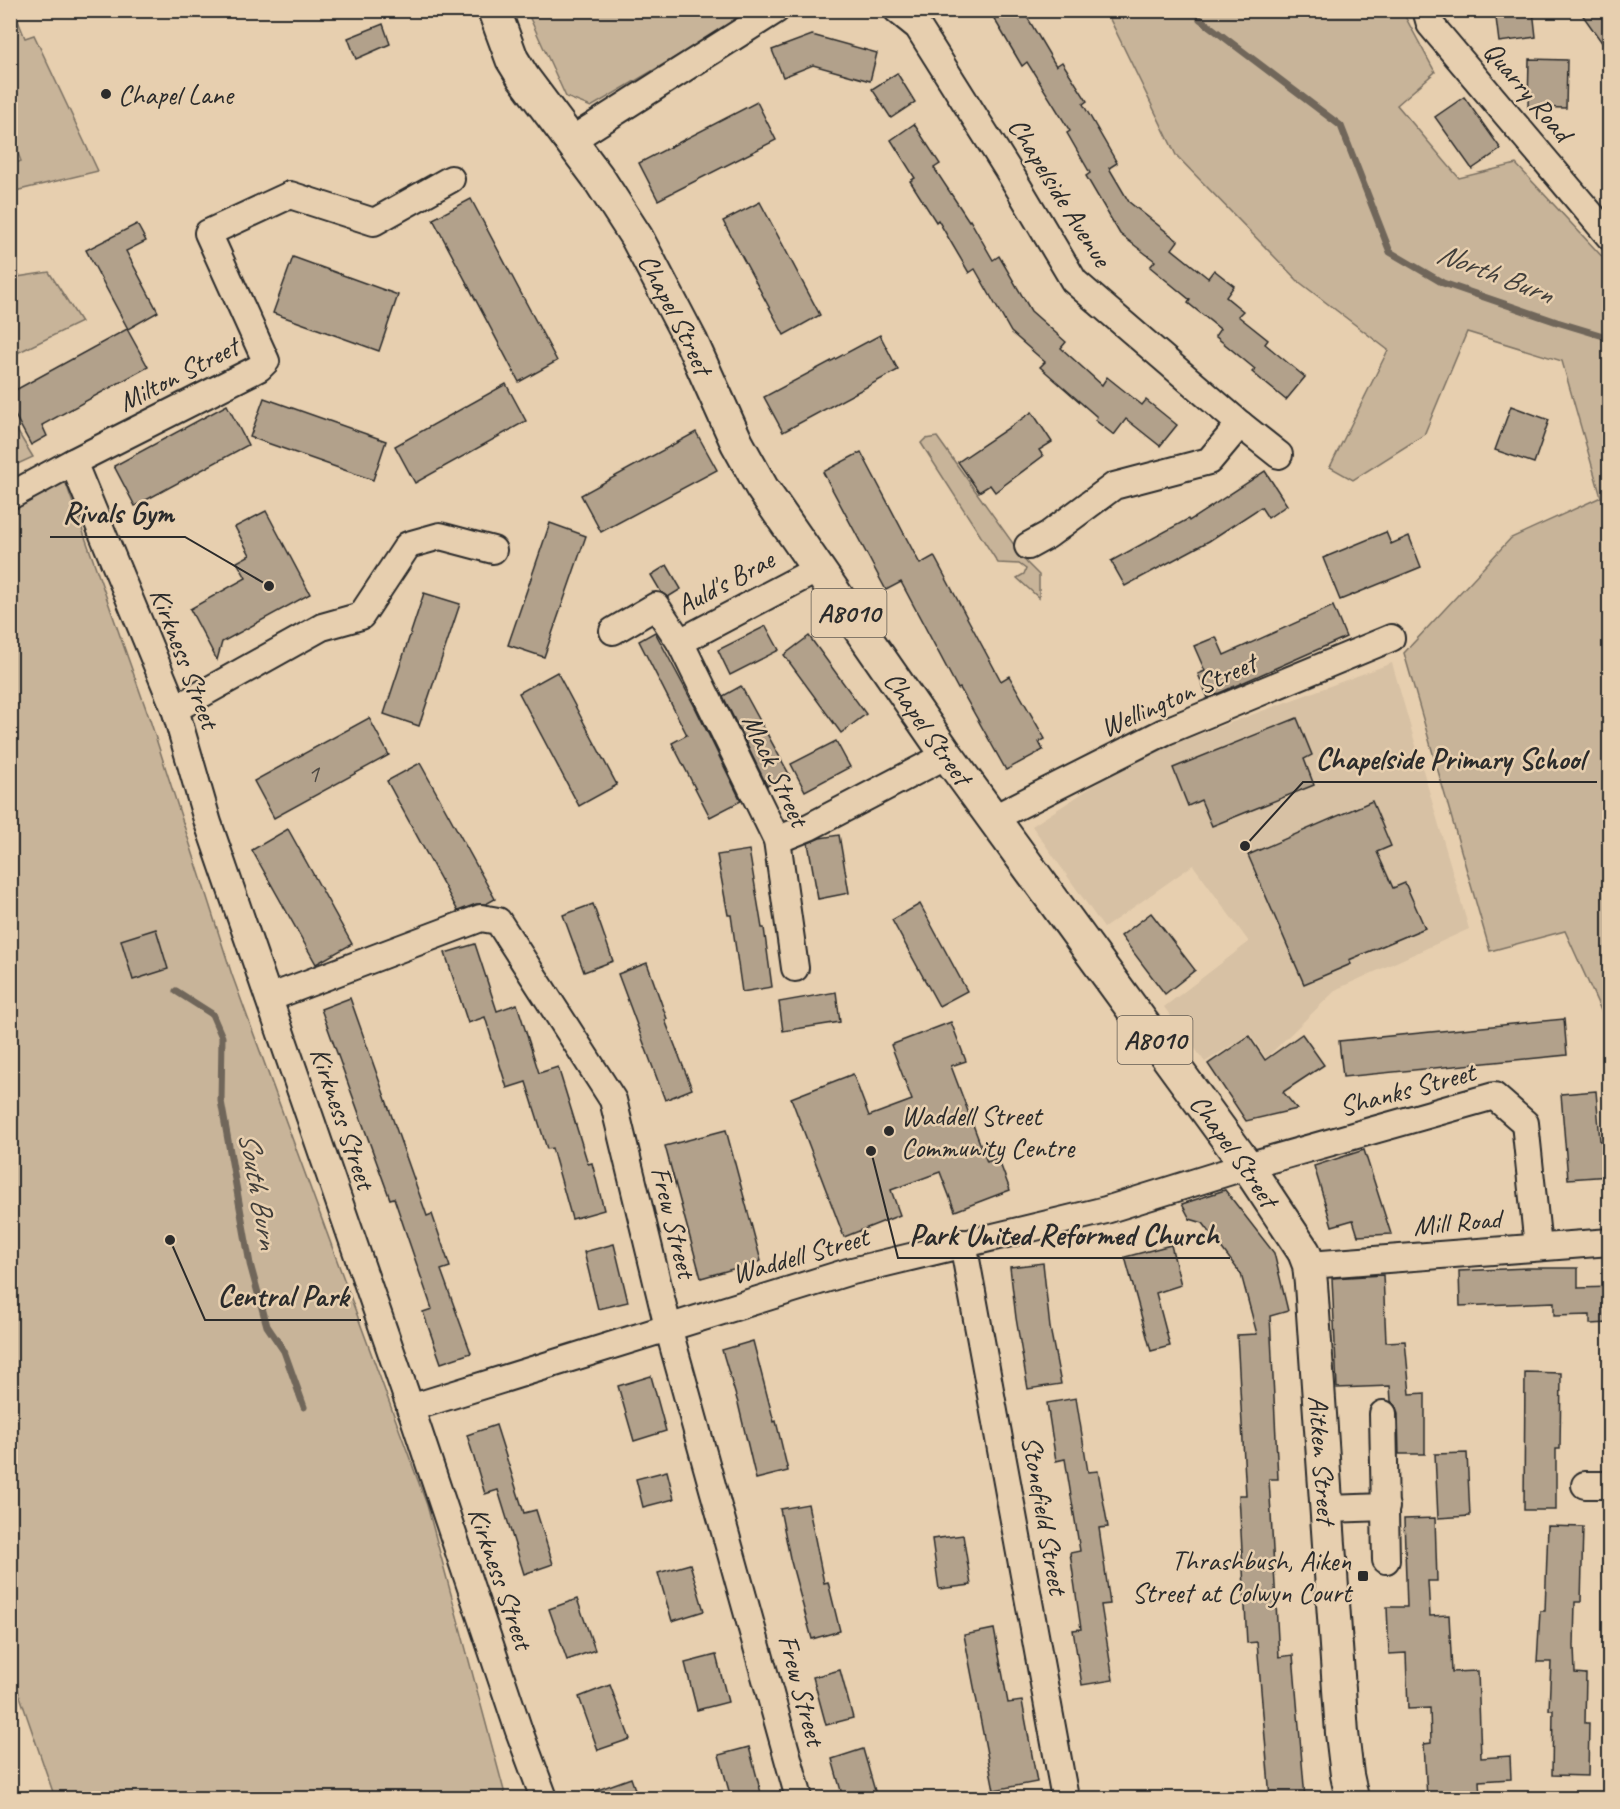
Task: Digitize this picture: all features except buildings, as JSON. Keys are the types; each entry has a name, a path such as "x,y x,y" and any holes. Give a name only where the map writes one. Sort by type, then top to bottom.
{"main road":[{"name":"Chapel Street","path":"494,10 512,59 523,77 597,176 637,238 691,341 737,443 762,488 947,755 1247,1166 1304,1252 1309,1265"},
{"name":"Aitken Street","path":"1309,1265 1342,1733 1352,1798"}],"street":[{"path":"570,141 776,10"},
{"name":"Chapelside Avenue","path":"897,10 918,27 1008,170 1074,281 1279,455"},
{"name":"Quarry Road","path":"1426,10 1430,24 1610,237"},
{"name":"Milton Street","path":"10,496 260,368 266,361 208,233 290,195 374,222 451,179"},
{"path":"1028,546 1048,535 1114,486 1209,461 1240,424"},
{"name":"Kirkness Street","path":"73,462 175,709 208,823 519,1731 544,1798"},
{"path":"175,709 322,627 361,616 408,545 440,536 493,550"},
{"name":"Auld's Brae","path":"613,631 656,606 680,642 818,568"},
{"name":"Wellington Street","path":"994,818 1164,732 1391,638"},
{"name":"Mack Street","path":"680,642 777,840 795,968"},
{"path":"777,840 809,827 947,755"},
{"name":"Frew Street","path":"269,999 482,918 498,921 614,1100 668,1327 799,1798"},
{"name":"Shanks Street","path":"1247,1166 1494,1096 1525,1123 1538,1247"},
{"name":"Waddell Street","path":"410,1408 848,1272 1106,1210 1247,1166"},
{"name":"Mill Road","path":"1309,1265 1610,1242"},
{"name":"Stonefield Street","path":"963,1243 1065,1798"},
{"path":"1383,1414 1386,1560"},
{"path":"1328,1509 1386,1507"}],"shaded area":[{"path":"544,10 754,11 591,107 566,97 529,16"},
{"path":"10,11 14,11 25,38 34,35 98,171 11,192 11,165 21,161 11,136"},
{"path":"1106,11 1402,11 1435,72 1397,105 1459,178 1516,164 1609,264 1609,1028 1565,931 1490,951 1404,653 1511,538 1601,497 1562,361 1467,332 1424,435 1353,480 1330,467 1388,350 1298,281 1176,155"},
{"path":"49,272 81,322 11,356 11,278"},
{"path":"10,419 33,457 11,467 10,467"},
{"path":"937,437 1027,563 1039,575 1039,598 1017,578 1024,574 1026,569 1019,564 998,563 921,443 925,439"},
{"path":"64,478 151,723 232,975 427,1505 506,1798 55,1798 11,1670 10,506"},
{"path":"1392,663 1469,929 1337,989 1266,1058 1250,1034 1205,1062 1164,1007 1249,942 1193,865 1104,928 1032,826 1138,757"}],"waterway":[{"name":"North Burn","path":"1200,19 1341,126 1390,252 1443,283 1610,338"},
{"name":"South Burn","path":"176,991 212,1014 222,1037 221,1101 250,1264 267,1326 284,1351 304,1407"}],"place":[{"name":"Chapel Lane","path":"106,94"},
{"name":"Rivals Gym","path":"269,586"},
{"name":"Chapelside Primary School","path":"1245,846"},
{"name":"Waddell Street Community Centre","path":"889,1131"},
{"name":"Park United Reformed Church","path":"871,1151"},
{"name":"Central Park","path":"170,1240"},
{"name":"Thrashbush, Aiken Street at Colwyn Court","path":"1363,1576"}]}
